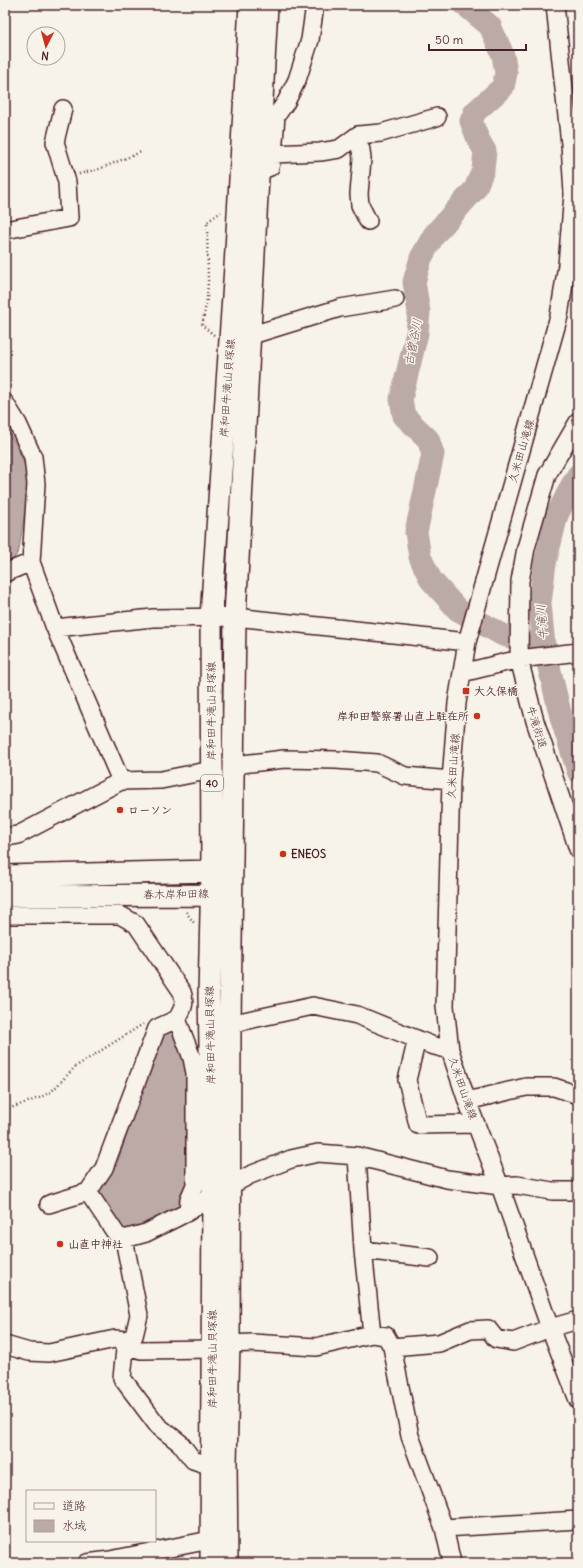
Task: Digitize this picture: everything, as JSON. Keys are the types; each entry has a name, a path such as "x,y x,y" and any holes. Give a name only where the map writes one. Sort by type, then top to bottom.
{"main road":[{"name":"岸和田牛滝山貝塚線","path":"221,1190 209,995 212,871 211,617 230,349 250,5"},
{"name":"岸和田牛滝山貝塚線","path":"227,1563 226,1462 221,1346 221,1190 230,1024 233,884 235,617 267,5"},
{"name":"春木岸和田線","path":"5,876 212,871 233,884"},
{"name":"春木岸和田線","path":"5,896 211,895 233,884"},
{"name":"岸和田牛滝山貝塚線","path":"211,1563 211,1466 221,1346"}],"street":[{"path":"258,172 270,167 273,154 276,116 286,102 297,80 310,40 315,5"},
{"name":"久米田山滝線","path":"555,5 576,199 573,265 469,636 462,673 457,703 451,780 445,1006 450,1050 467,1101 500,1186 550,1328 578,1400"},
{"path":"5,230 69,218 67,182 56,142 63,109"},
{"path":"273,154 320,152 339,149 358,135 381,133 437,117"},
{"path":"356,137 361,150 362,159 359,194 360,205 368,221"},
{"path":"249,336 340,308 395,299"},
{"path":"5,403 18,424 33,457 36,484 31,562 55,628 121,781"},
{"name":"牛滝街道","path":"578,422 548,475 526,548 520,581 520,638 522,658 534,721 578,850"},
{"path":"5,573 31,562"},
{"path":"55,628 153,618 235,617 469,636"},
{"path":"462,673 522,658 575,652"},
{"path":"234,765 284,759 336,760 377,763 404,776 451,780"},
{"path":"5,838 18,835 121,781 161,780 212,770"},
{"path":"5,915 120,915 136,924 182,992 184,999 184,1008 177,1019 157,1028 104,1168 88,1192 49,1204"},
{"path":"184,999 209,995"},
{"path":"230,1024 313,1006 357,1015 450,1050"},
{"path":"177,1019 192,1058 195,1073 195,1185 188,1199 188,1212"},
{"path":"418,1039 407,1080 418,1124 476,1124"},
{"path":"467,1101 526,1087 554,1087 578,1095"},
{"path":"88,1192 117,1235 124,1239 146,1233 188,1212 221,1190 250,1175 292,1159 318,1153 356,1156 447,1179 500,1186 517,1185 552,1191 578,1191"},
{"path":"356,1156 363,1250 372,1334"},
{"path":"124,1239 139,1315 134,1336 126,1343 122,1378 158,1426 180,1443 193,1460 211,1466"},
{"path":"363,1250 430,1258"},
{"path":"392,1347 439,1343 470,1330 488,1329 496,1339 513,1342 550,1328 578,1320"},
{"path":"5,1345 29,1352 49,1353 115,1339 141,1350 221,1346 252,1342 316,1347 372,1334 386,1336 392,1347 410,1436 444,1528 452,1563"},
{"path":"444,1528 578,1520"},
{"path":"87,1563 110,1560 210,1540"}],"path":[{"path":"65,178 99,169 141,152"},
{"path":"230,349 202,325 207,299 208,281 206,222 239,200"},
{"path":"5,1110 39,1098 51,1092 75,1067 149,1021"}],"water":[{"path":"5,426 16,445 24,464 27,484 19,550 15,557 5,564"},
{"path":"168,1028 172,1033 177,1031 189,1065 191,1180 183,1205 172,1210 162,1219 125,1233 92,1190 116,1167 155,1048 165,1030"}],"waterway":[{"name":"古曽谷川","path":"465,5 490,26 503,55 506,73 503,87 475,112 471,121 478,139 485,151 483,170 475,189 434,235 421,258 414,282 419,312 417,333 401,399 404,416 428,439 433,454 416,532 420,557 431,580 458,610 503,635 544,646"},
{"name":"牛滝川","path":"578,475 557,515 545,563 540,603 544,646 561,717 578,771"}],"place":[{"name":"大久保橋","path":"466,691"},
{"name":"岸和田警察署山直上駐在所","path":"477,716"},
{"name":"ローソン","path":"120,810"},
{"name":"ENEOS","path":"283,854"},
{"name":"山直中神社","path":"60,1244"}]}
